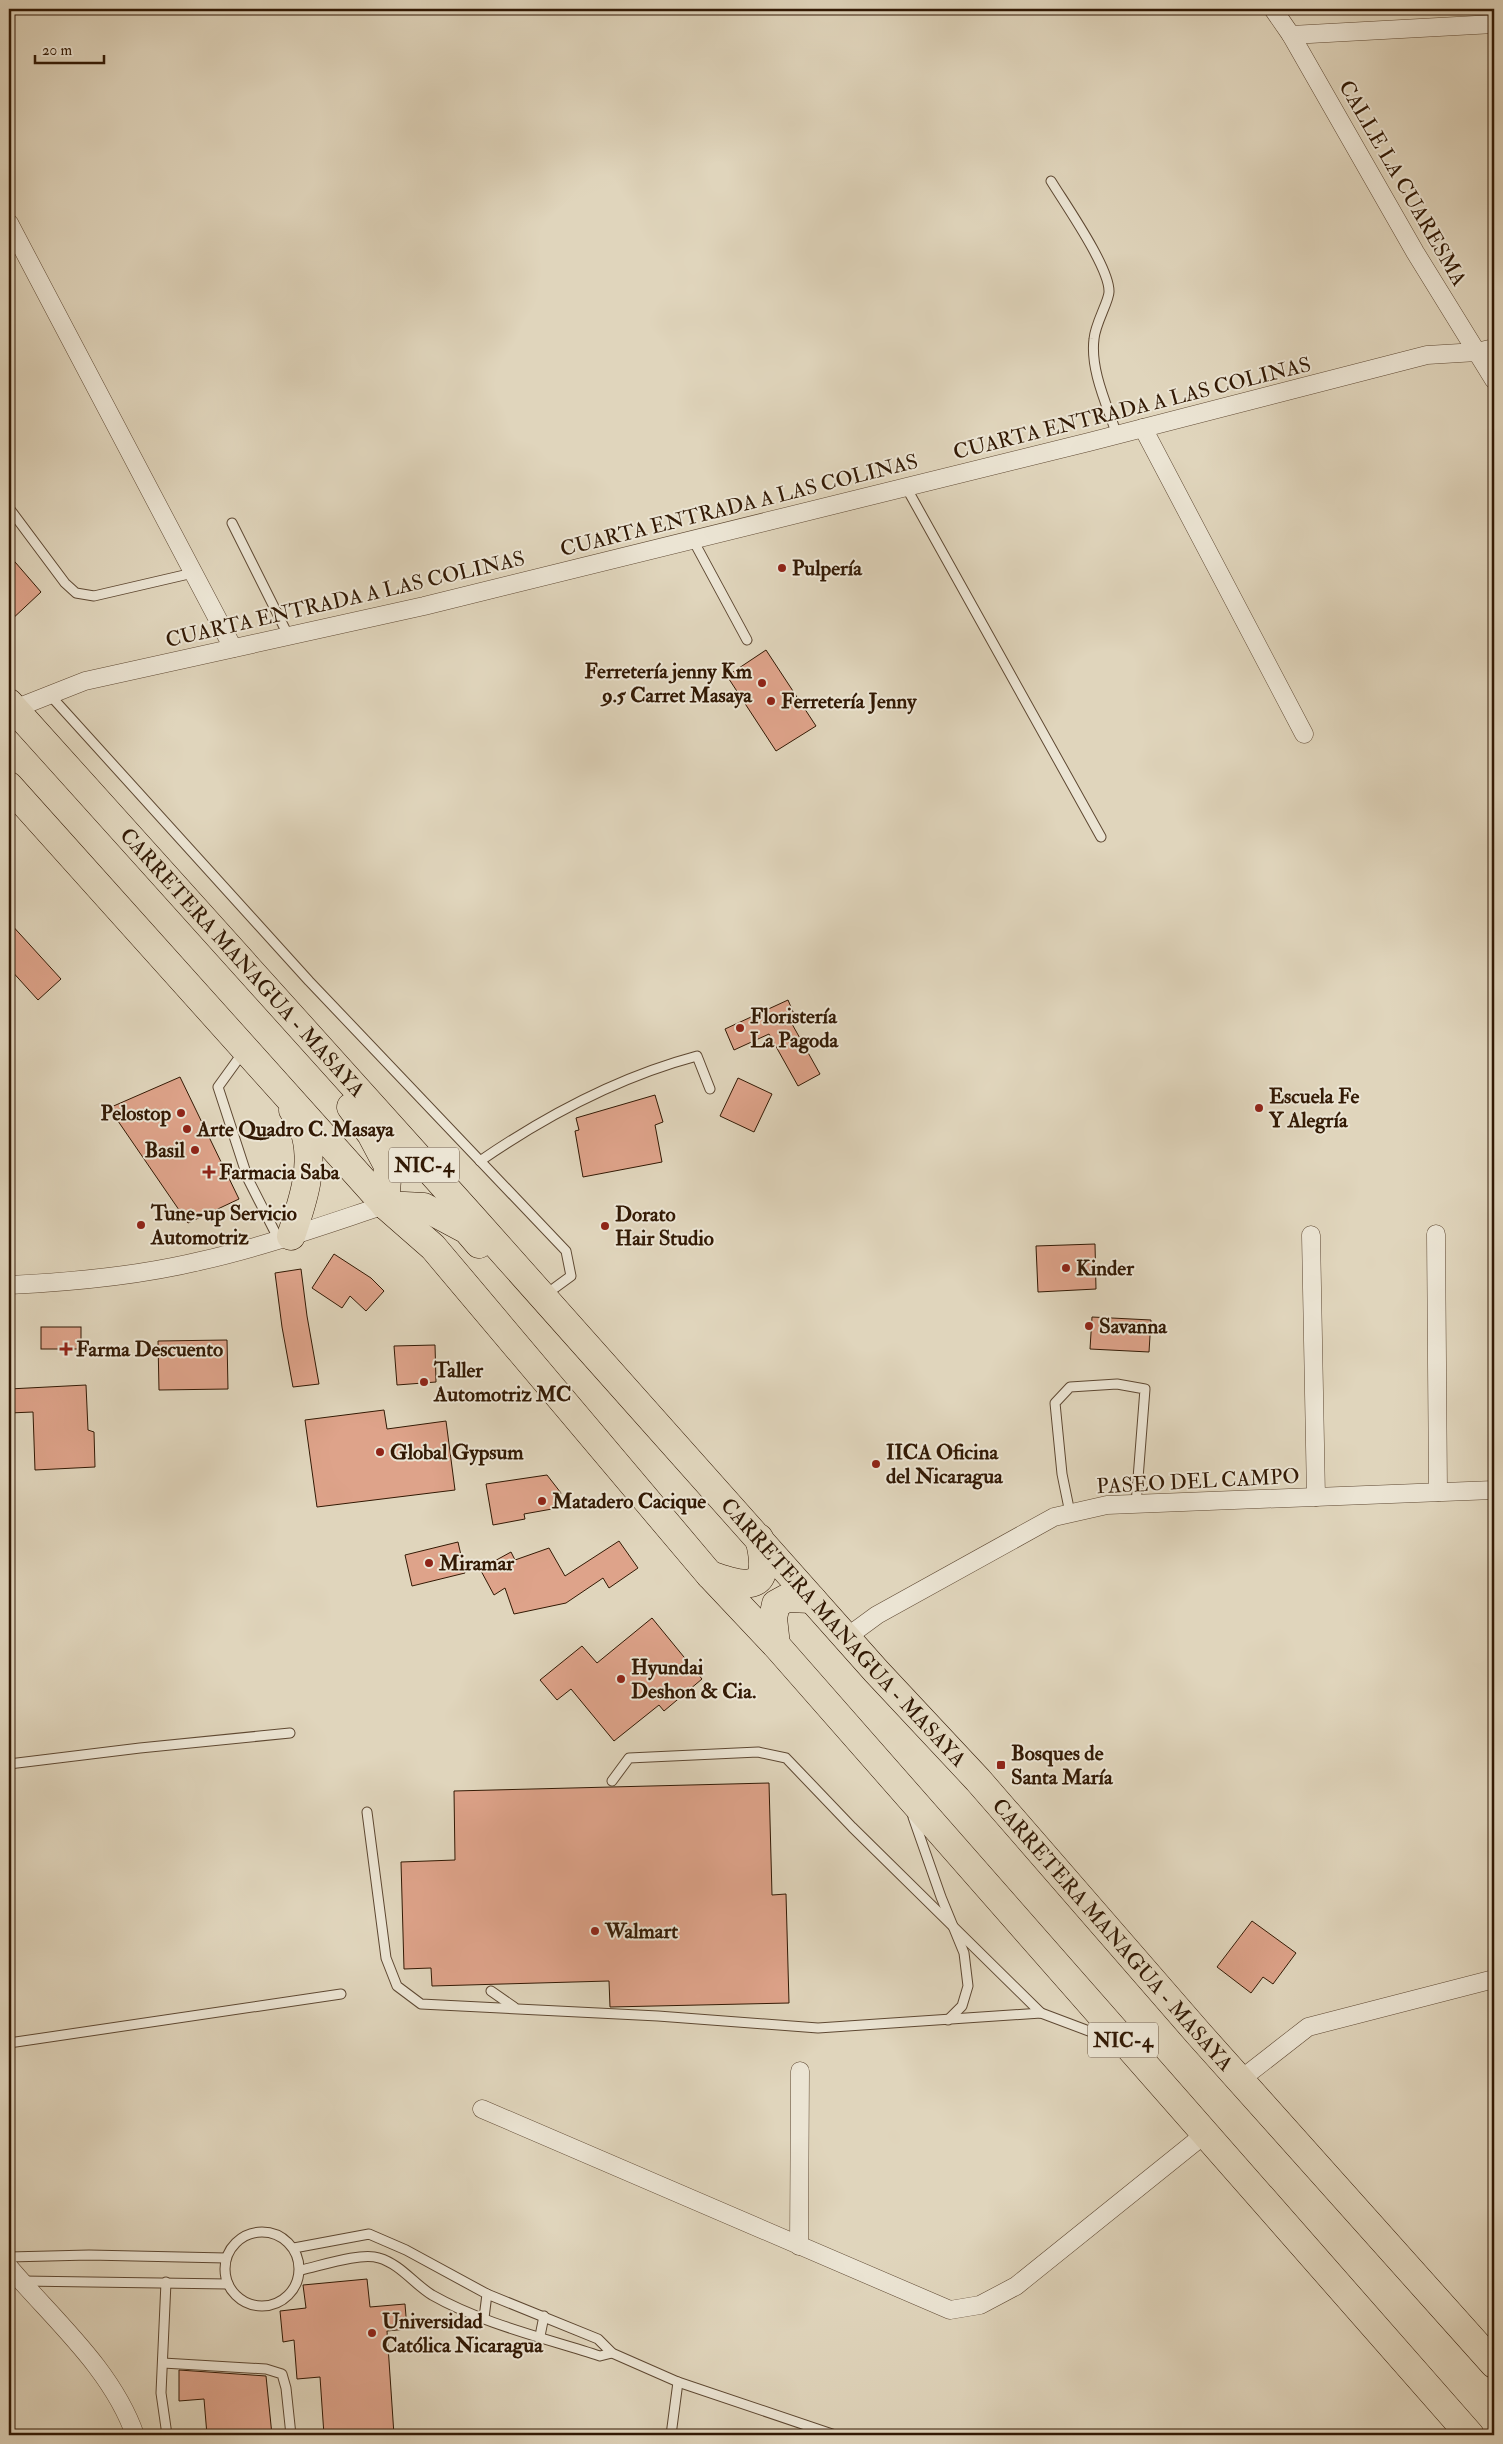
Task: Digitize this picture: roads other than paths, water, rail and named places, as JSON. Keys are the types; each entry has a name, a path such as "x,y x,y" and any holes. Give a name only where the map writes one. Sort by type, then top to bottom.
{"highway":[{"name":"CARRETERA MANAGUA - MASAYA","path":"12,706 295,1024 542,1295 812,1599 978,1780 1240,2080 1494,2364"},
{"name":"NIC-4","path":"9,786 385,1205 433,1247 709,1574 776,1645 1470,2435"},
{"path":"295,1024 316,1060 372,1134 388,1166 385,1205 424,1206 467,1230 517,1283 542,1295"},
{"path":"282,1088 304,1131 308,1160 304,1196 285,1238"},
{"path":"709,1574 739,1584 755,1581 762,1575 765,1566 759,1538"},
{"path":"776,1645 773,1618 776,1604 787,1598 812,1599"}],"street":[{"name":"CALLE LA CUARESMA","path":"1272,9 1291,35 1415,252 1494,380"},
{"path":"1291,35 1494,24"},
{"path":"9,223 233,648"},
{"name":"CUARTA ENTRADA A LAS COLINAS","path":"12,706 85,681 424,606 1293,391 1427,355 1476,352 1494,348"},
{"path":"1143,428 1304,734"},
{"path":"9,1285 118,1276 200,1262 285,1238 385,1205"},
{"path":"1436,1234 1438,1492"},
{"path":"1311,1235 1316,1497"},
{"name":"PASEO DEL CAMPO","path":"847,1637 877,1615 1054,1516 1107,1505 1494,1490"},
{"path":"1240,2080 1308,2027 1494,1979"},
{"path":"798,2246 800,2071"},
{"path":"482,2109 950,2310 980,2306 1016,2286 1205,2134"},
{"path":"9,2267 96,2366 126,2410 134,2435"}],"lane":[{"path":"1051,181 1104,270 1110,292 1096,326 1094,351 1095,367 1117,435"},
{"path":"906,487 1101,837"},
{"path":"9,508 65,583 76,593 94,596 193,573"},
{"path":"232,522 288,636"},
{"path":"693,540 747,640"},
{"path":"49,693 309,981 566,1251 571,1276 542,1295"},
{"path":"246,1049 218,1087 248,1179 285,1238"},
{"path":"480,1161 564,1108 658,1066 697,1056 710,1089"},
{"path":"1070,1513 1062,1474 1056,1403 1070,1386 1117,1384 1145,1389 1136,1504"},
{"path":"9,1764 140,1748 290,1733"},
{"path":"612,1781 629,1758 758,1752 786,1758 852,1827 1040,2013"},
{"path":"905,1791 952,1925 964,1953 968,1986 962,2006 948,2020"},
{"path":"367,1812 386,1958 397,1986 421,2004 515,2008 818,2028 1040,2013 1127,2045"},
{"path":"491,1991 515,2008"},
{"path":"9,2044 340,1994"},
{"path":"259,2231 273,2232 286,2239 294,2248 299,2258 301,2270 297,2285 288,2296 275,2304 260,2307 246,2303 234,2294 228,2284 224,2271 226,2258 232,2245 245,2236 259,2231"},
{"path":"294,2248 369,2234 385,2240 487,2294 598,2339 612,2353 678,2382 835,2435"},
{"path":"379,2258 385,2240"},
{"path":"9,2257 89,2255 226,2258"},
{"path":"301,2270 366,2257 379,2258 396,2267 432,2294 484,2318 600,2356 612,2353"},
{"path":"21,2281 228,2284"},
{"path":"166,2282 161,2393 167,2435"},
{"path":"484,2318 487,2294"},
{"path":"540,2336 544,2316"},
{"path":"163,2364 266,2369 282,2374 286,2388 292,2435"},
{"path":"671,2435 678,2382"}],"place":[{"name":"Pulpería","path":"782,568"},
{"name":"Ferretería jenny Km 9.5 Carret Masaya","path":"762,683"},
{"name":"Ferretería Jenny","path":"771,701"},
{"name":"Floristería La Pagoda","path":"740,1028"},
{"name":"Escuela Fe Y Alegría","path":"1259,1108"},
{"name":"Pelostop","path":"181,1113"},
{"name":"Arte Quadro C. Masaya","path":"187,1129"},
{"name":"Basil","path":"195,1150"},
{"name":"Farmacia Saba","path":"209,1172"},
{"name":"Tune-up Servicio Automotriz","path":"141,1225"},
{"name":"Dorato Hair Studio","path":"605,1226"},
{"name":"Kinder","path":"1066,1268"},
{"name":"Savanna","path":"1089,1326"},
{"name":"Farma Descuento","path":"66,1349"},
{"name":"Taller Automotriz MC","path":"424,1382"},
{"name":"Global Gypsum","path":"380,1452"},
{"name":"IICA Oficina del Nicaragua","path":"876,1464"},
{"name":"Matadero Cacique","path":"542,1501"},
{"name":"Miramar","path":"429,1563"},
{"name":"Hyundai Deshon & Cia.","path":"621,1679"},
{"name":"Bosques de Santa María","path":"1001,1765"},
{"name":"Walmart","path":"595,1931"},
{"name":"Universidad Católica Nicaragua","path":"372,2333"}]}
